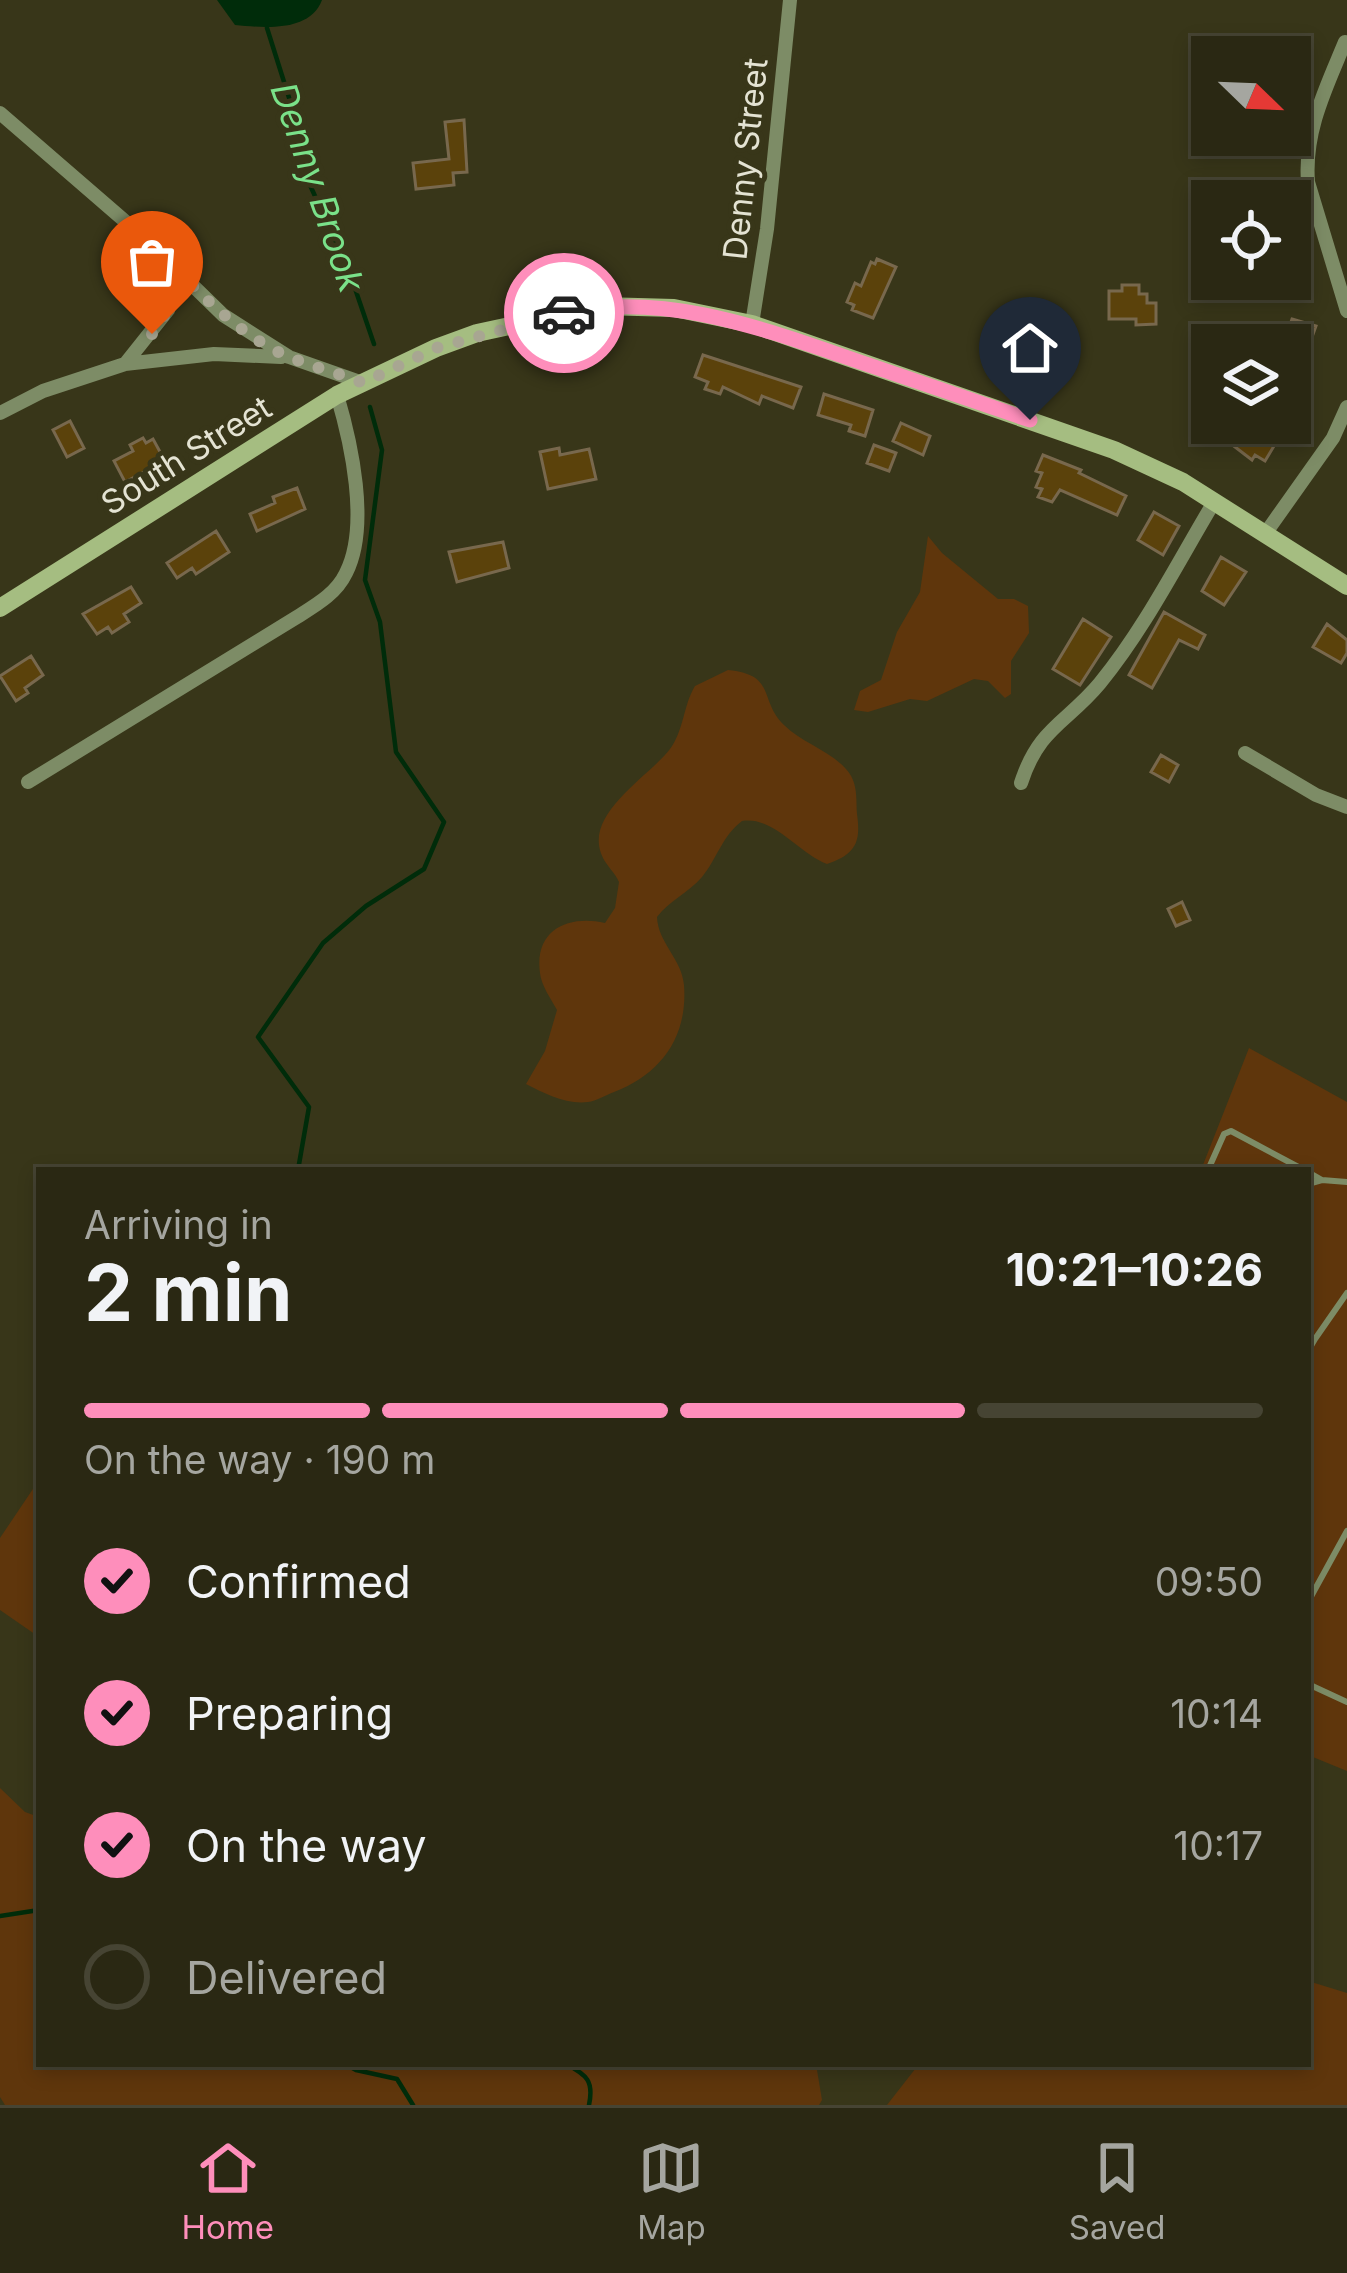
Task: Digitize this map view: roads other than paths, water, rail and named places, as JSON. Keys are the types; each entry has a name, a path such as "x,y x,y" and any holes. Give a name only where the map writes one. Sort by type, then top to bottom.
{"main road":[{"name":"South Street","path":"0,608 337,395 477,334 602,306 674,308 752,324 1114,450 1183,482 1347,586"}],"street":[{"name":"Denny Street","path":"752,324 767,230 790,0"},
{"path":"1345,42 1312,123 1306,162 1347,311"},
{"path":"0,113 223,315 290,357 363,383"},
{"path":"125,364 168,310 180,273"},
{"path":"0,413 43,391 125,364 214,354 290,357"},
{"path":"28,782 335,589 347,572 356,530 352,462 337,395"},
{"path":"1265,534 1333,437 1347,407"},
{"path":"1021,783 1040,741 1097,687 1116,661 1214,502"},
{"path":"1245,753 1316,795 1347,807"}],"lane":[{"path":"1209,1167 1224,1134 1231,1131 1298,1167"},
{"path":"1311,1174 1322,1180"},
{"path":"1311,1183 1347,1182"},
{"path":"1311,1338 1347,1293"},
{"path":"1311,1597 1347,1531"},
{"path":"1311,1685 1347,1702"}],"waterway":[{"name":"Denny Brook","path":"267,28 297,123 309,183 348,268 374,344"},
{"name":"Denny Brook","path":"299,1167 309,1107 258,1037 323,943 366,906 424,869 444,822 396,752 380,622 365,580 382,450 370,407"},
{"path":"0,1916 36,1910"},
{"path":"350,2067 397,2079 413,2105"},
{"name":"Denny Brook","path":"571,2067 587,2080 589,2105"}]}
